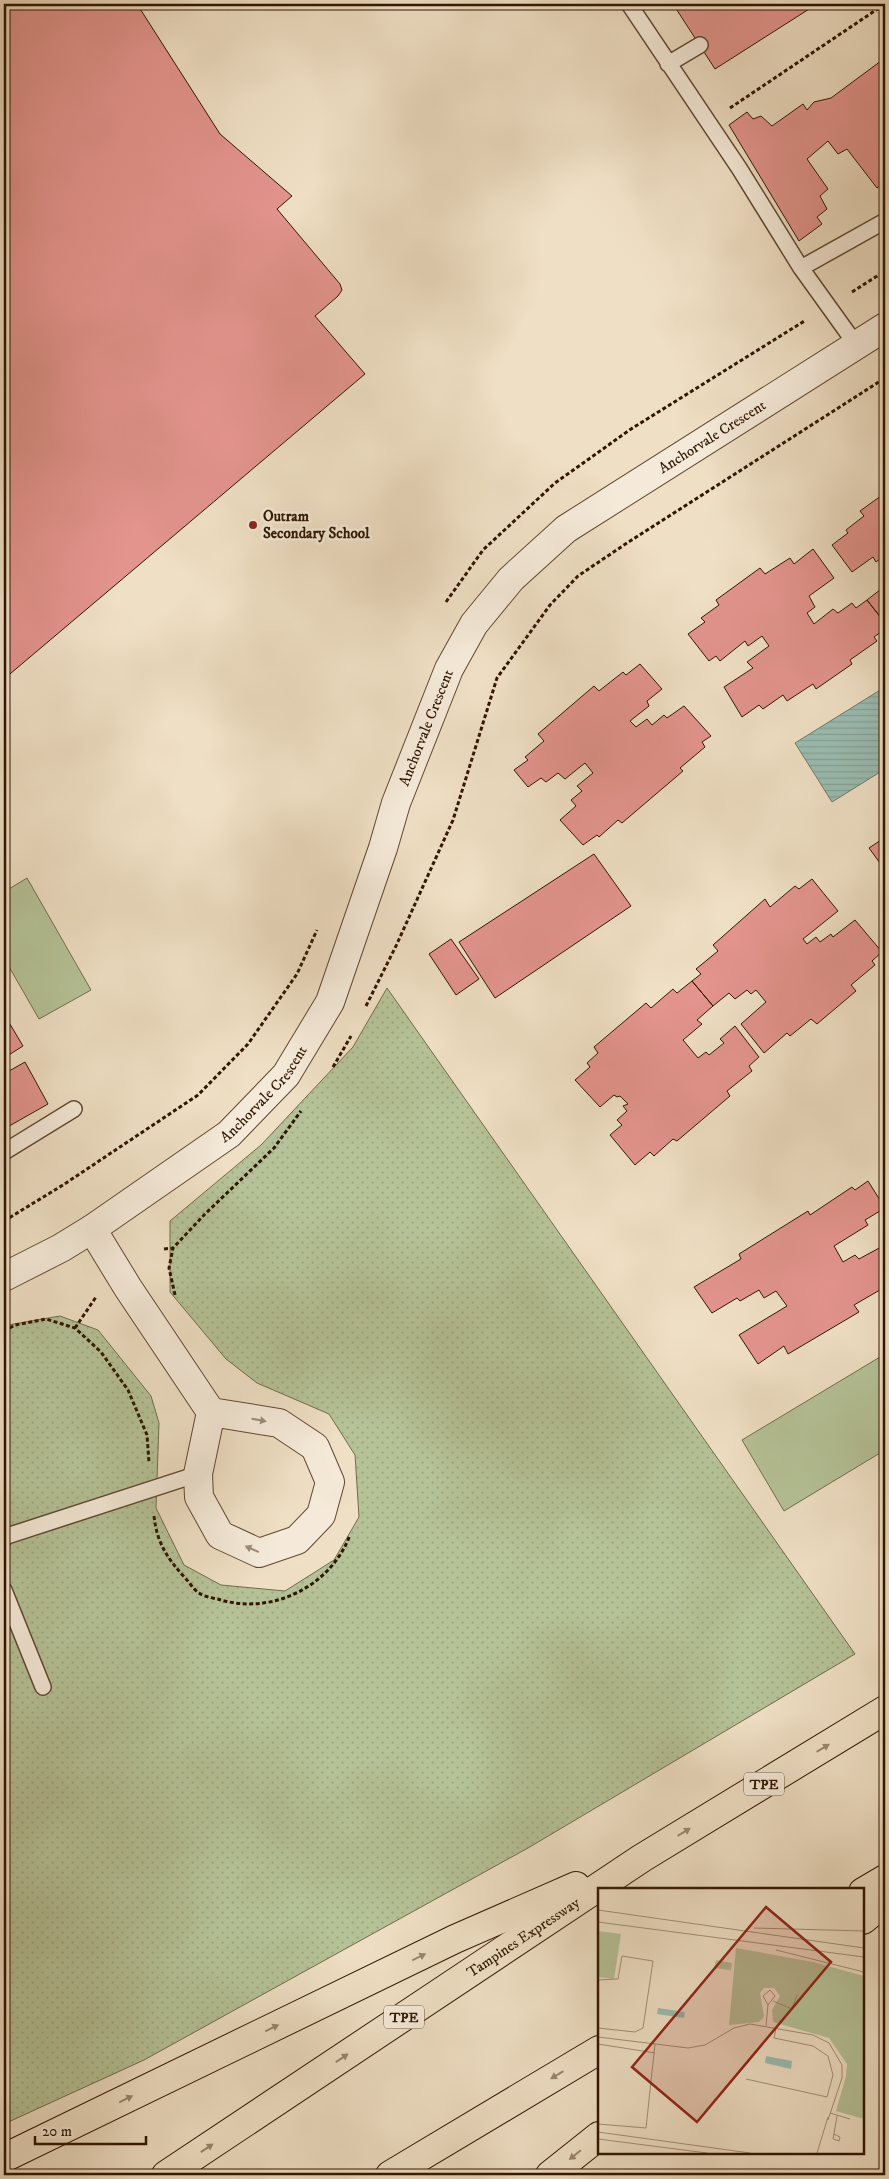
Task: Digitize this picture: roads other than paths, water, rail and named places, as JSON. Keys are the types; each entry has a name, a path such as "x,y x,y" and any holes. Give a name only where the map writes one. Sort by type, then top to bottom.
{"highway":[{"name":"Tampines Expressway","path":"166,2175 642,1858 885,1710"},
{"path":"4,2158 455,1939 642,1858"},
{"path":"864,1891 885,1879"},
{"path":"864,1919 885,1902"},
{"path":"390,2175 598,2051"},
{"path":"550,2175 598,2137"}],"street":[{"name":"Anchorvale Crescent","path":"4,1277 61,1248 92,1229 229,1134 286,1075 330,1002 383,848 396,803 449,669 474,624 511,579 566,529 885,327"},
{"path":"92,1229 128,1288 211,1412 198,1474 199,1497 220,1535 259,1553 298,1540 321,1515 330,1482 316,1448 279,1423 211,1412"}],"lane":[{"path":"629,4 801,268 857,346"},
{"path":"668,64 700,45"},
{"path":"801,268 885,221"},
{"path":"4,1152 74,1109"},
{"path":"4,1539 7,1536 198,1474"},
{"path":"4,1590 43,1687"}],"water":[{"path":"885,687 885,769 832,802 795,743"}],"place":[{"name":"Outram Secondary School","path":"253,525"}]}
